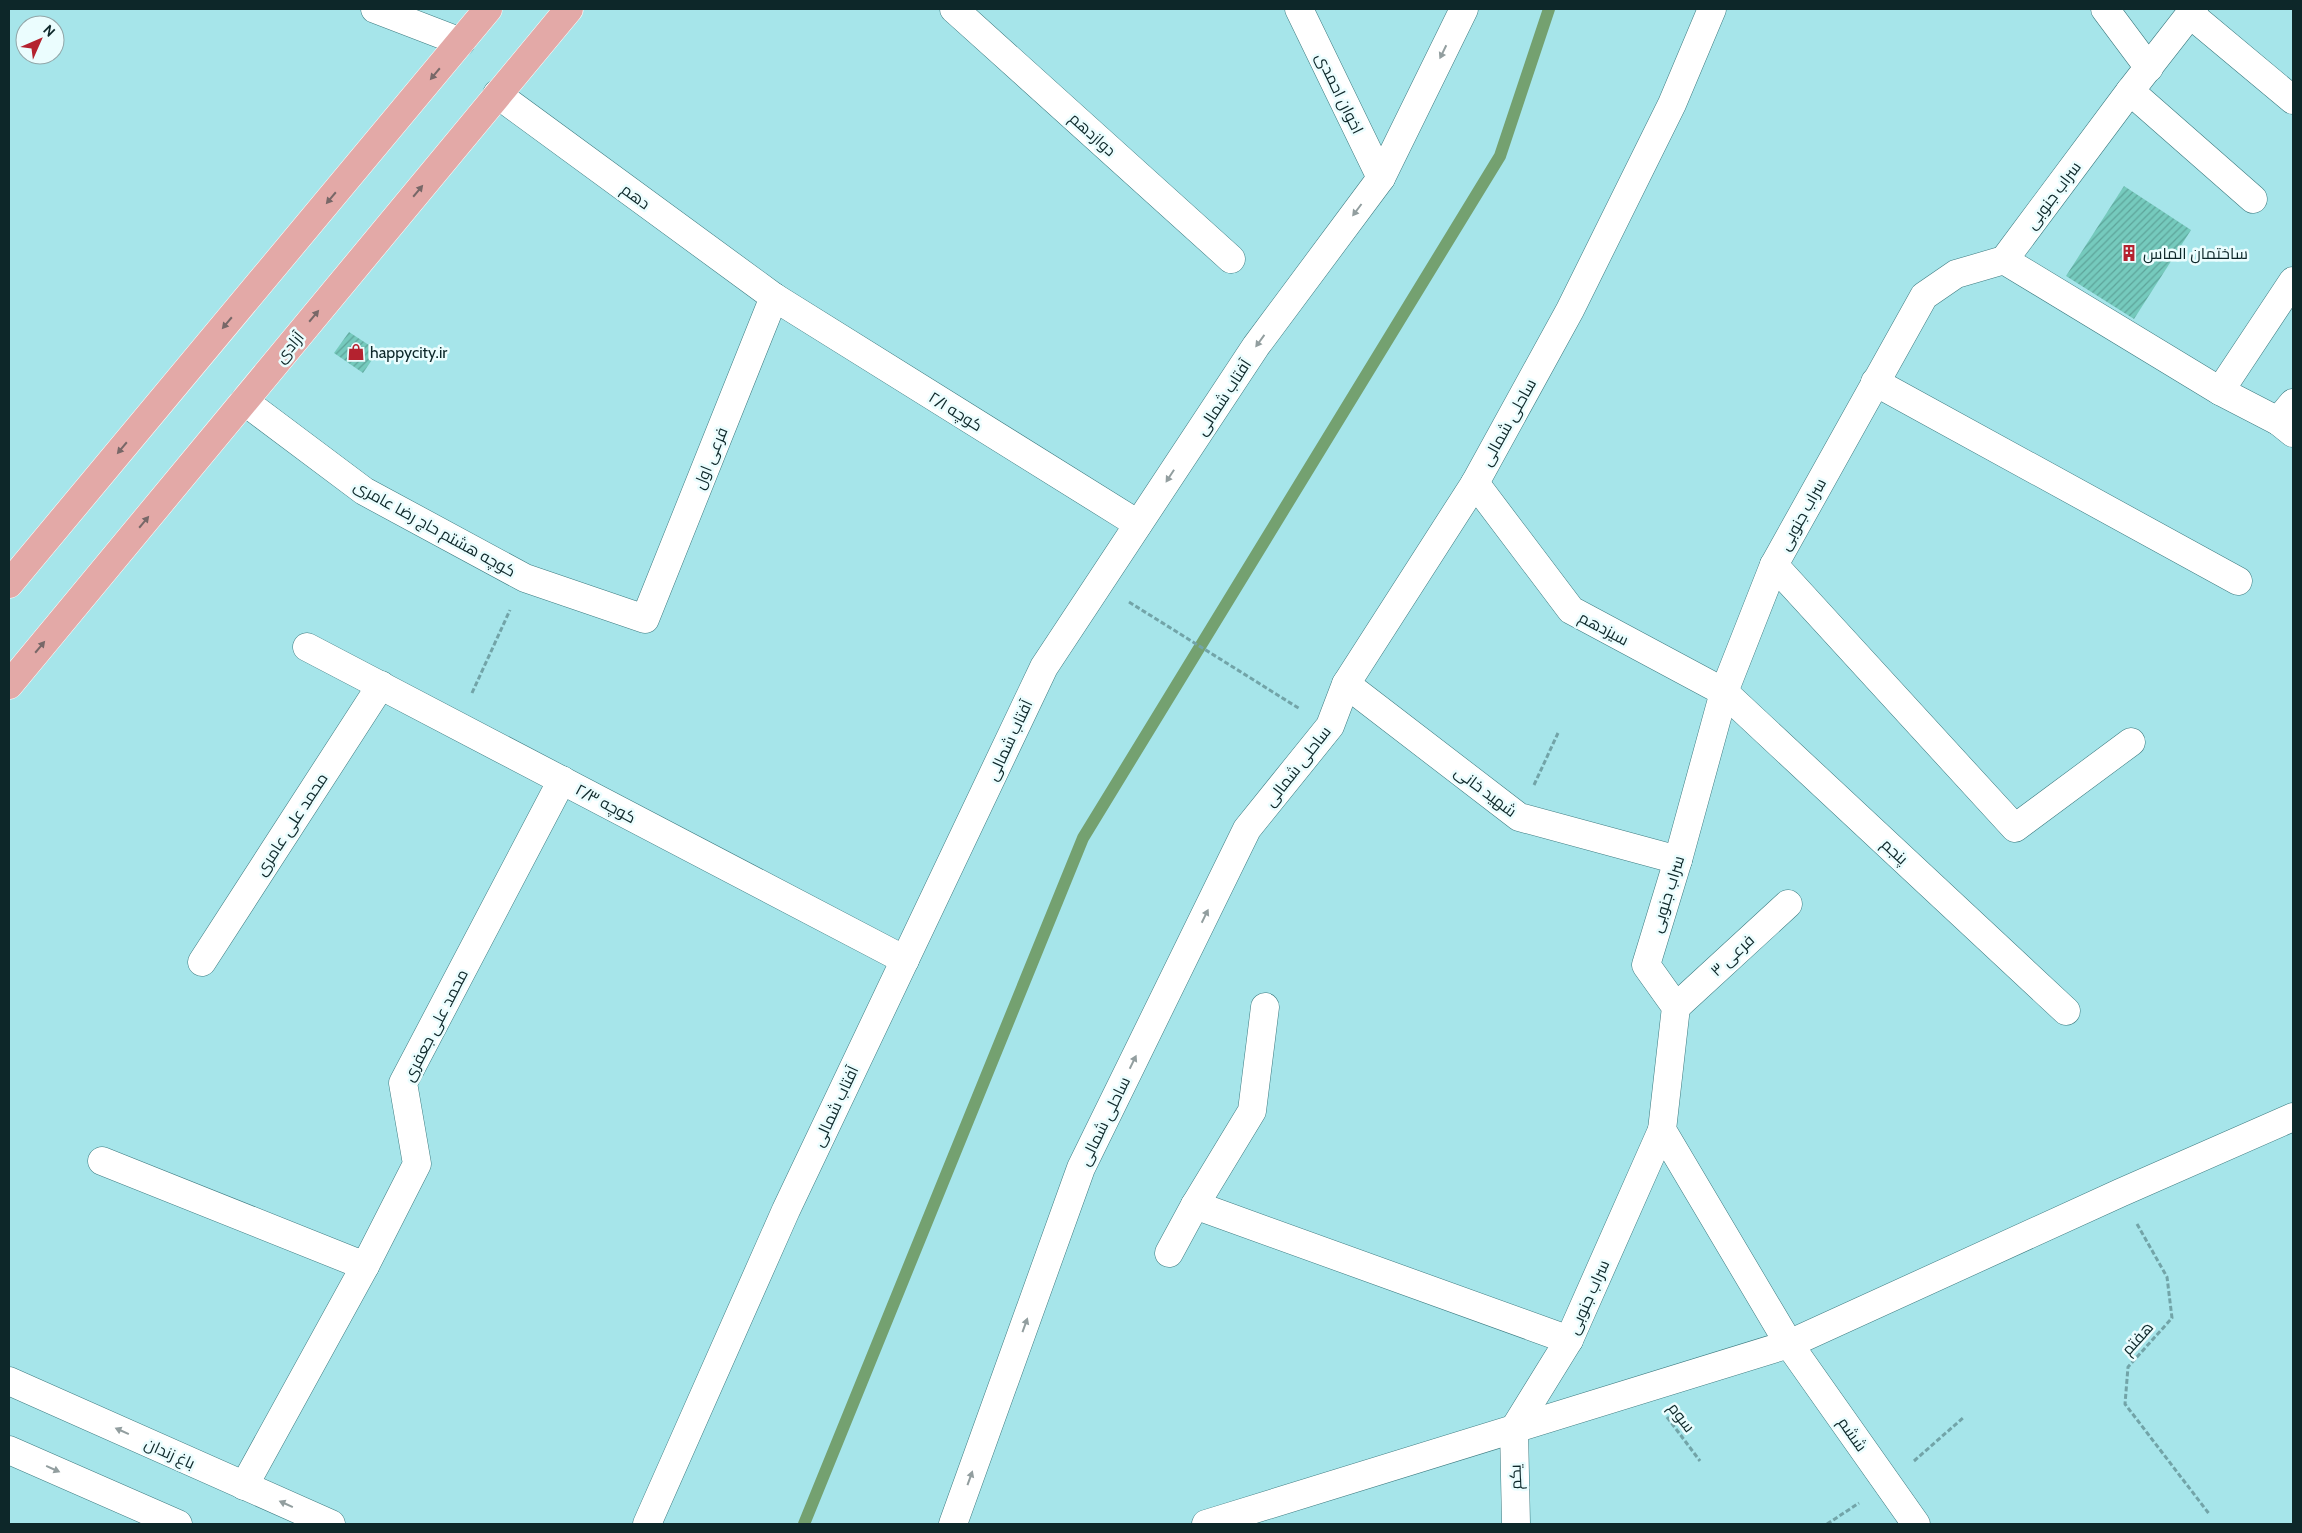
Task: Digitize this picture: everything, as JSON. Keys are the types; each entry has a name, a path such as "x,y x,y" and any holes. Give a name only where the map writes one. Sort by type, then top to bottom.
{"main road":[{"path":"9,584 488,9"},
{"name":"آزادی","path":"9,685 569,9"}],"street":[{"path":"375,9 461,42"},
{"name":"دوازدهم","path":"954,9 1231,259"},
{"name":"اخوان احمدی","path":"1299,9 1381,178"},
{"name":"آفتاب شمالی","path":"647,1524 786,1210 1044,667 1256,346 1381,178 1464,9"},
{"name":"ساحلی شمالی","path":"953,1524 1081,1168 1247,829 1330,726 1346,684 1475,484 1570,310 1672,104 1712,9"},
{"path":"2105,9 2149,68"},
{"path":"2192,11 2293,100"},
{"name":"سراب جنوبی","path":"1514,1429 1570,1340 1662,1130 1676,1007 1646,965 1678,860 1724,692 1774,565 1924,296 1956,274 2004,260 2192,11"},
{"path":"2130,91 2252,199"},
{"name":"دهم","path":"498,94 774,297"},
{"path":"2004,260 2220,391 2288,419"},
{"path":"2220,391 2293,281"},
{"name":"کوچه ۲/۱","path":"774,297 1138,524"},
{"name":"فرعی اول","path":"645,619 774,297"},
{"path":"1875,382 2238,581"},
{"name":"کوچه هشتم حاج رضا عامری","path":"244,400 364,491 525,578 645,619"},
{"name":"سیزدهم","path":"1475,484 1571,610 1724,692"},
{"path":"1774,565 2015,828 2131,742"},
{"name":"کوچه ۲/۳","path":"307,647 905,960"},
{"name":"شهید خانی","path":"1346,684 1519,817 1678,860"},
{"name":"محمد علی عامری","path":"202,962 381,686"},
{"name":"پنجم","path":"1724,692 2066,1011"},
{"name":"محمد علی جعفری","path":"244,1486 365,1266 417,1164 403,1083 562,780"},
{"name":"فرعی ۳","path":"1676,1007 1788,904"},
{"path":"1169,1253 1194,1205 1252,1111 1265,1007"},
{"path":"1206,1524 1789,1344 2120,1193 2293,1118"},
{"path":"1662,1130 1789,1344"},
{"path":"102,1161 365,1266"},
{"path":"1194,1205 1570,1340"},
{"name":"ششم","path":"1789,1344 1916,1524"},
{"name":"باغ زندان","path":"9,1381 331,1524"},
{"name":"یکم","path":"1514,1429 1516,1524"},
{"path":"9,1450 178,1524"}],"path":[{"path":"458,726 525,578"},
{"path":"1127,601 1283,699"},
{"path":"1519,817 1558,733"},
{"name":"هفتم","path":"2120,1193 2167,1276 2172,1318 2128,1367 2126,1404 2210,1515"},
{"name":"سوم","path":"1645,1388 1700,1461"}],"building":[{"name":"ساختمان الماس","path":"2124,186 2191,230 2134,319 2066,276"},
{"name":"happycity.ir","path":"349,332 378,351 363,373 334,353"}],"waterway":[{"path":"804,1524 1083,838 1500,156 1549,9"}],"place":[{"name":"ساختمان الماس","path":"2129,253"},
{"name":"happycity.ir","path":"356,352"}]}
